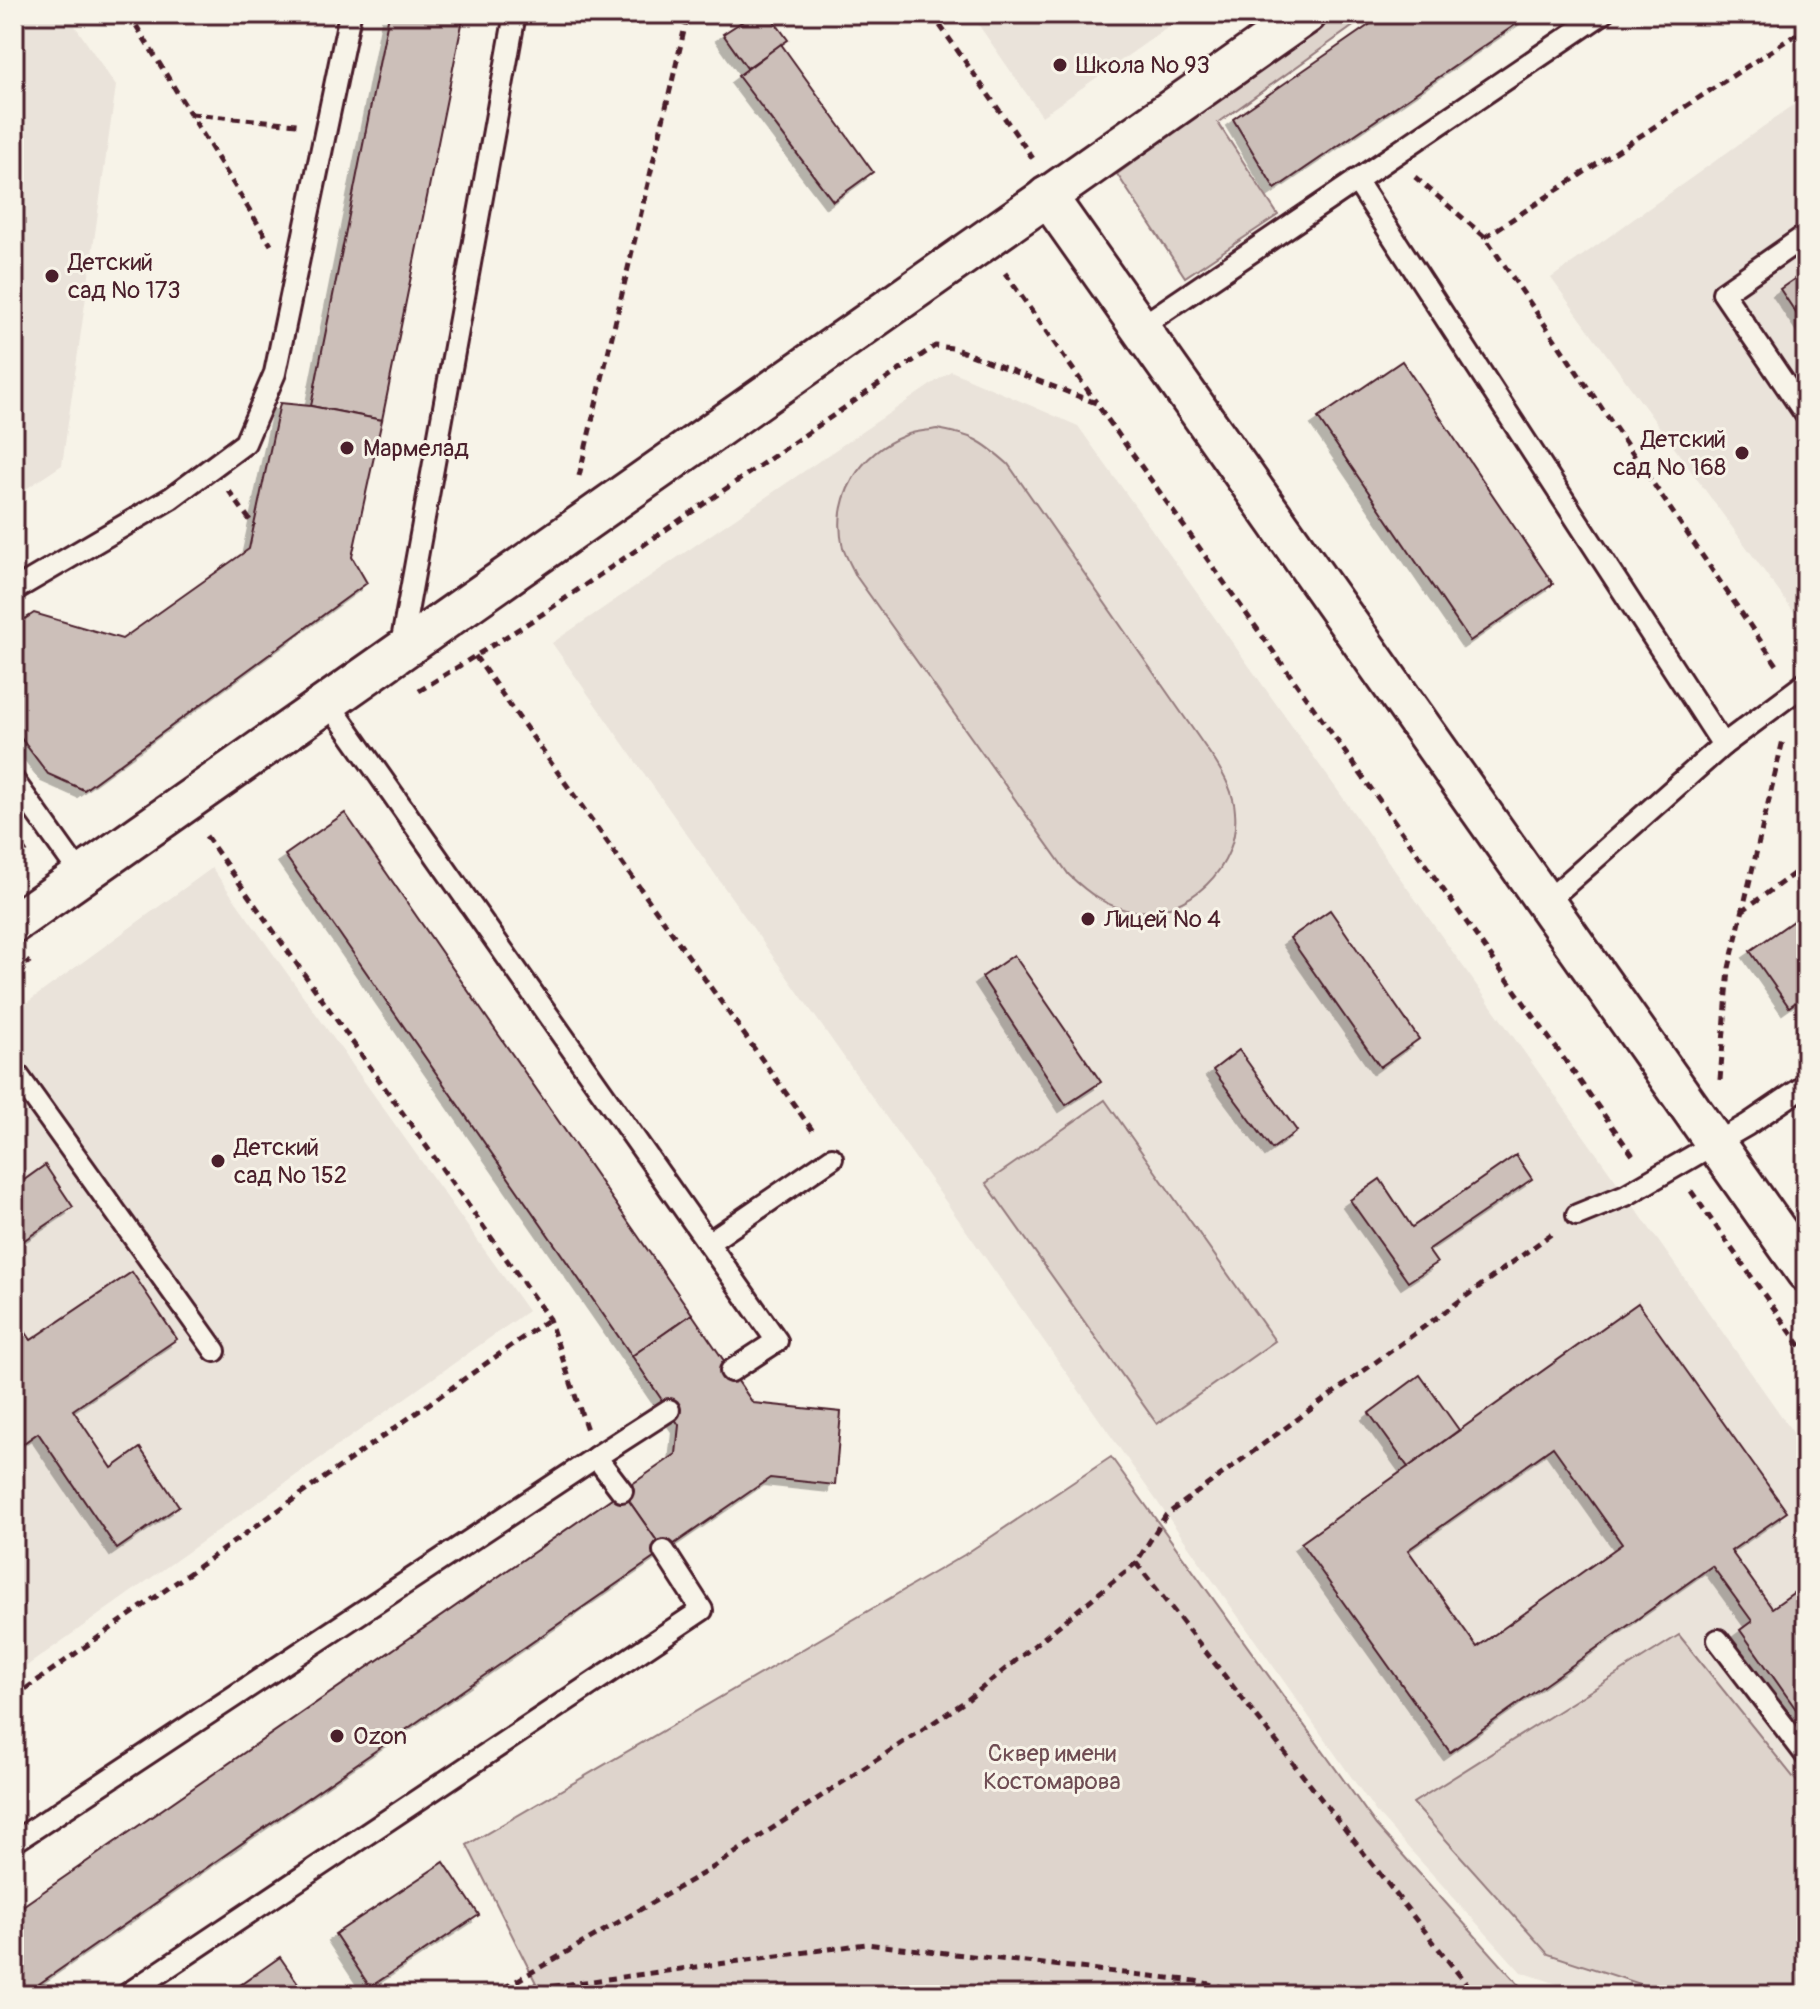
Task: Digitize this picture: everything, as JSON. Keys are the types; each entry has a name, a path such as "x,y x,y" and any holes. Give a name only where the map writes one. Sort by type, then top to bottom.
{"street":[{"path":"14,923 1307,14"},
{"path":"1051,193 1139,328 1806,1272"}],"lane":[{"path":"14,590 171,498 245,443 275,373 350,14"},
{"path":"400,651 515,14"},
{"path":"1139,328 1602,14"},
{"path":"1356,180 1723,745"},
{"path":"1806,235 1723,293 1806,415"},
{"path":"1545,903 1723,745 1800,687"},
{"path":"328,702 777,1341 731,1371"},
{"path":"14,781 81,875"},
{"path":"14,1070 215,1351"},
{"path":"1577,1215 1651,1181 1747,1125 1806,1085"},
{"path":"708,1243 832,1158"},
{"path":"14,1842 669,1410"},
{"path":"596,1457 622,1491"},
{"path":"126,1995 702,1610 664,1551"},
{"path":"1718,1640 1806,1755"}],"path":[{"path":"129,14 294,281"},
{"path":"565,536 688,14"},
{"path":"932,14 1051,193"},
{"path":"1485,237 1806,28"},
{"path":"190,114 326,127"},
{"path":"1390,156 1485,237 1800,687 1729,968 1719,1090"},
{"path":"983,242 1651,1181"},
{"path":"413,695 541,615 935,346 953,348 1096,403"},
{"path":"213,467 254,526"},
{"path":"475,656 832,1158"},
{"path":"206,836 549,1319 596,1457"},
{"path":"1742,911 1806,865"},
{"path":"1675,1167 1806,1354"},
{"path":"492,1995 709,1870 966,1701 1136,1563 1166,1515 1577,1215"},
{"path":"14,1697 549,1319"},
{"path":"1136,1563 1475,1995"},
{"path":"492,1995 866,1944 1195,1981 1259,1995"}],"shaded area":[{"name":"Детский сад № 173","path":"14,14 67,14 116,86 62,465 14,497"},
{"name":"Школа № 93","path":"971,14 1187,14 1042,116"},
{"name":"Детский сад № 168","path":"1806,96 1806,629 1551,278"},
{"name":"Лицей № 4","path":"951,371 1078,426 1806,1451 1806,1995 1591,1995 1521,1972 1376,1812 552,643"},
{"name":"Детский сад № 152","path":"212,868 528,1311 14,1675 14,1012"}],"green space":[{"path":"1338,14 1370,14 1218,123 1278,215 1185,277 1117,174"},
{"path":"937,429 976,440 1008,464 1222,773 1234,805 1234,833 1229,852 1219,870 1191,897 1153,911 1133,911 1098,898 1069,875 856,576 843,548 840,529 841,511 853,479 875,453 890,443 910,434"},
{"path":"1105,1100 1275,1341 1157,1424 986,1183"},
{"name":"Сквер имени Костомарова","path":"1111,1457 1376,1825 1521,1987 1519,1995 542,1995 467,1845 964,1555"},
{"path":"1679,1635 1806,1793 1806,1995 1674,1995 1548,1954 1413,1803"}],"building":[{"path":"389,14 464,14 382,420 311,406"},
{"path":"754,14 769,14 788,40 747,68 723,34"},
{"path":"1385,14 1531,14 1275,189 1233,119"},
{"path":"781,44 873,172 833,201 738,76"},
{"path":"1806,271 1806,328 1780,289"},
{"path":"1402,361 1553,584 1470,641 1318,418"},
{"path":"280,403 382,420 352,557 367,583 84,790 48,774 14,729 14,626 34,613 122,639 249,549"},
{"path":"345,813 692,1314 632,1356 285,855"},
{"path":"1330,910 1419,1039 1380,1067 1290,938"},
{"path":"1806,912 1806,995 1789,1007 1750,951"},
{"path":"1014,955 1101,1082 1066,1105 982,977"},
{"path":"1239,1050 1297,1131 1272,1149 1213,1070"},
{"path":"1516,1155 1532,1179 1428,1250 1437,1263 1408,1282 1350,1200 1380,1179 1412,1227"},
{"path":"45,1165 73,1207 14,1247 14,1166 24,1180"},
{"path":"132,1272 177,1339 73,1410 112,1468 140,1448 179,1506 117,1549 38,1433 14,1450 14,1315 31,1340"},
{"path":"1638,1303 1787,1512 1731,1551 1772,1608 1806,1584 1806,1707 1798,1712 1740,1630 1752,1621 1712,1566 1450,1752 1301,1543","holes":["1553,1447 1622,1544 1477,1647 1408,1550"]},
{"path":"692,1314 753,1403 841,1412 835,1485 770,1478 664,1551 622,1491 676,1454 679,1425 632,1356"},
{"path":"1420,1375 1459,1430 1408,1467 1369,1413"},
{"path":"622,1491 664,1551 23,1995 14,1995 14,1912"},
{"path":"444,1862 479,1915 370,1987 335,1934"},
{"path":"280,1957 302,1989 294,1995 226,1995"}],"place":[{"name":"Школа № 93","path":"1060,65"},
{"name":"Детский сад № 173","path":"52,276"},
{"name":"Мармелад","path":"347,448"},
{"name":"Детский сад № 168","path":"1742,453"},
{"name":"Лицей № 4","path":"1088,919"},
{"name":"Детский сад № 152","path":"218,1161"},
{"name":"Ozon","path":"337,1736"}]}
